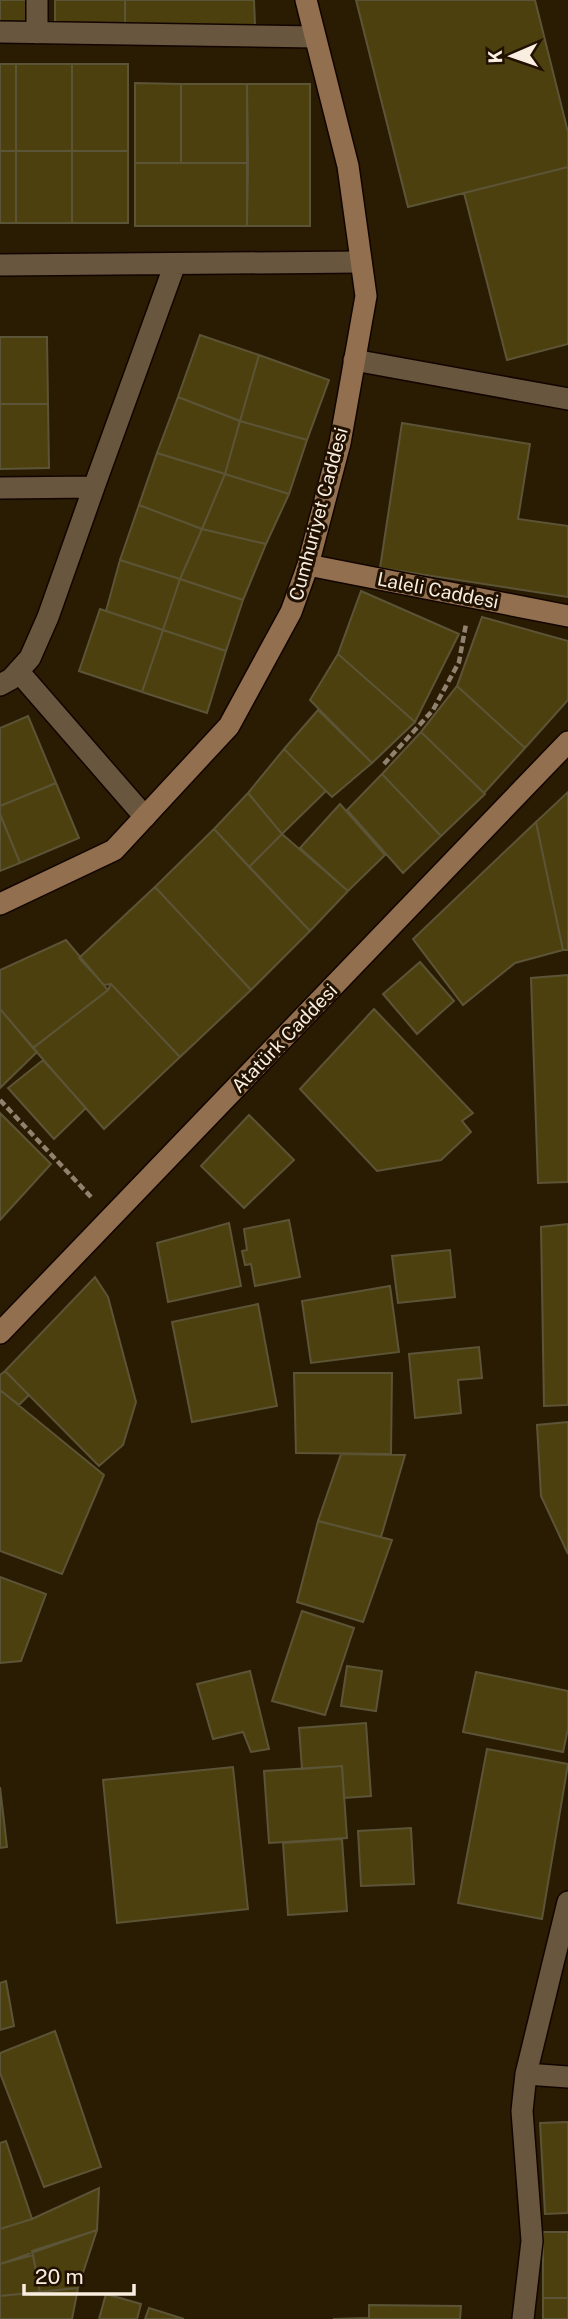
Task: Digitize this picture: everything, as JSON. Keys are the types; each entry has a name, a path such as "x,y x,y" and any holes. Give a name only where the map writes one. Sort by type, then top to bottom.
{"street":[{"path":"37,0 37,33"},
{"name":"Cumhuriyet Caddesi","path":"0,904 114,850 229,726 291,612 308,565 340,443 366,296 348,166 306,0"},
{"path":"0,33 315,37"},
{"path":"0,265 361,262"},
{"path":"0,685 30,659 48,617 175,264"},
{"path":"354,360 568,399"},
{"path":"0,488 94,487"},
{"name":"Laleli Caddesi","path":"308,565 568,616"},
{"path":"18,671 145,817"},
{"name":"Atatürk Caddesi","path":"0,1333 568,742"},
{"path":"523,2319 532,2241 522,2111 526,2074 568,1902"},
{"path":"526,2074 568,2077"}],"path":[{"path":"384,764 433,710 459,662 472,596"},
{"path":"0,1100 111,1218"}],"building":[{"path":"0,0 27,0 27,25 0,25"},
{"path":"55,0 125,0 125,27 55,28"},
{"path":"125,0 254,0 255,25 125,27"},
{"path":"356,0 535,0 568,132 568,167 408,207"},
{"path":"0,64 16,64 16,151 0,151"},
{"path":"16,64 72,64 72,151 16,151"},
{"path":"72,64 128,64 128,151 72,151"},
{"path":"135,83 181,84 181,163 135,163"},
{"path":"181,84 247,84 248,163 181,163"},
{"path":"247,84 310,84 310,226 247,226"},
{"path":"0,151 16,151 16,223 0,223"},
{"path":"16,151 72,151 72,223 16,223"},
{"path":"72,151 128,151 128,223 72,223"},
{"path":"135,163 248,163 247,226 135,226"},
{"path":"568,167 568,344 507,360 464,193"},
{"path":"200,335 259,355 240,421 178,397"},
{"path":"0,337 47,337 48,404 0,404"},
{"path":"259,355 329,380 307,440 240,421"},
{"path":"178,397 240,421 225,474 157,453"},
{"path":"0,404 48,404 49,468 0,469"},
{"path":"240,421 307,440 289,494 225,474"},
{"path":"402,423 530,444 518,519 568,526 568,597 380,568"},
{"path":"157,453 225,474 202,529 139,505"},
{"path":"225,474 289,494 266,544 202,529"},
{"path":"139,505 202,529 180,579 120,560"},
{"path":"202,529 266,544 243,600 180,579"},
{"path":"120,560 180,579 163,630 106,611"},
{"path":"180,579 243,600 226,651 163,630"},
{"path":"361,591 459,634 415,722 338,654"},
{"path":"100,609 163,630 142,692 79,671"},
{"path":"482,617 568,641 568,700 525,748 457,686"},
{"path":"163,630 226,651 207,713 142,692"},
{"path":"338,654 415,722 372,763 310,700"},
{"path":"457,686 525,748 484,793 421,732"},
{"path":"318,710 372,763 332,797 284,749"},
{"path":"28,716 56,783 0,806 0,728"},
{"path":"421,732 485,794 441,836 382,774"},
{"path":"284,749 326,791 282,834 248,793"},
{"path":"382,774 441,836 403,873 347,810"},
{"path":"56,783 79,838 20,863 0,814 0,806"},
{"path":"568,792 568,950 563,950 536,822"},
{"path":"248,793 282,834 249,867 214,829"},
{"path":"340,804 385,855 348,891 300,848"},
{"path":"0,814 20,863 0,871"},
{"path":"536,822 563,950 515,963 463,1005 413,939"},
{"path":"214,829 310,931 251,990 155,887"},
{"path":"282,834 348,891 310,931 249,867"},
{"path":"155,887 251,990 180,1057 111,984 104,985 79,958"},
{"path":"66,940 108,990 33,1048 0,1009 0,970"},
{"path":"420,962 454,1001 417,1034 383,994"},
{"path":"568,975 568,1182 538,1183 531,978"},
{"path":"111,984 180,1057 104,1129 33,1048 108,990"},
{"path":"0,1009 37,1052 0,1088"},
{"path":"374,1009 473,1113 462,1121 471,1132 441,1160 377,1171 300,1089"},
{"path":"43,1060 86,1108 54,1139 8,1088"},
{"path":"0,1113 51,1164 0,1220"},
{"path":"249,1115 294,1160 244,1208 201,1166"},
{"path":"289,1220 300,1277 255,1286 251,1264 245,1265 242,1251 247,1250 244,1229"},
{"path":"229,1223 241,1286 168,1302 157,1243"},
{"path":"568,1224 568,1405 544,1406 541,1227"},
{"path":"450,1250 455,1297 398,1303 392,1256"},
{"path":"95,1277 108,1297 136,1402 123,1445 99,1466 5,1371"},
{"path":"390,1286 399,1352 311,1363 302,1301"},
{"path":"258,1304 277,1406 192,1422 172,1322"},
{"path":"479,1347 482,1378 458,1380 461,1413 415,1418 409,1354"},
{"path":"5,1371 29,1395 19,1405 0,1390 0,1375"},
{"path":"294,1373 392,1373 391,1454 296,1453"},
{"path":"0,1390 104,1475 62,1574 0,1551"},
{"path":"568,1422 568,1554 541,1496 537,1425"},
{"path":"341,1454 405,1455 381,1537 318,1521"},
{"path":"318,1521 392,1540 363,1622 297,1602"},
{"path":"0,1577 46,1594 21,1661 0,1663"},
{"path":"302,1611 354,1628 325,1715 272,1701"},
{"path":"347,1666 382,1671 376,1711 341,1706"},
{"path":"250,1671 269,1749 251,1752 243,1732 213,1739 197,1684"},
{"path":"476,1672 568,1691 568,1729 563,1752 463,1732"},
{"path":"366,1723 371,1796 344,1798 342,1766 302,1769 299,1728"},
{"path":"487,1749 568,1764 542,1919 458,1903"},
{"path":"342,1766 347,1838 269,1843 264,1771"},
{"path":"233,1767 248,1909 117,1923 103,1780"},
{"path":"0,1787 7,1847 0,1848"},
{"path":"411,1828 414,1884 361,1886 358,1831"},
{"path":"342,1839 347,1911 288,1915 283,1843"},
{"path":"6,1981 14,2026 0,2030 0,1983"},
{"path":"55,2031 101,2167 44,2187 0,2073 0,2053"},
{"path":"568,2122 568,2213 545,2214 540,2123"},
{"path":"6,2141 32,2219 0,2229 0,2143"},
{"path":"99,2188 97,2230 0,2264 0,2229 32,2219"},
{"path":"97,2230 78,2288 40,2292 32,2251"},
{"path":"543,2232 568,2232 568,2298 543,2298"},
{"path":"33,2255 40,2292 0,2296 0,2264"},
{"path":"78,2288 72,2319 0,2319 0,2296"},
{"path":"106,2294 141,2304 137,2319 99,2319"},
{"path":"543,2298 568,2298 568,2319 543,2319"},
{"path":"369,2305 461,2306 460,2319 333,2319 369,2318"},
{"path":"149,2308 184,2319 145,2319"}]}
